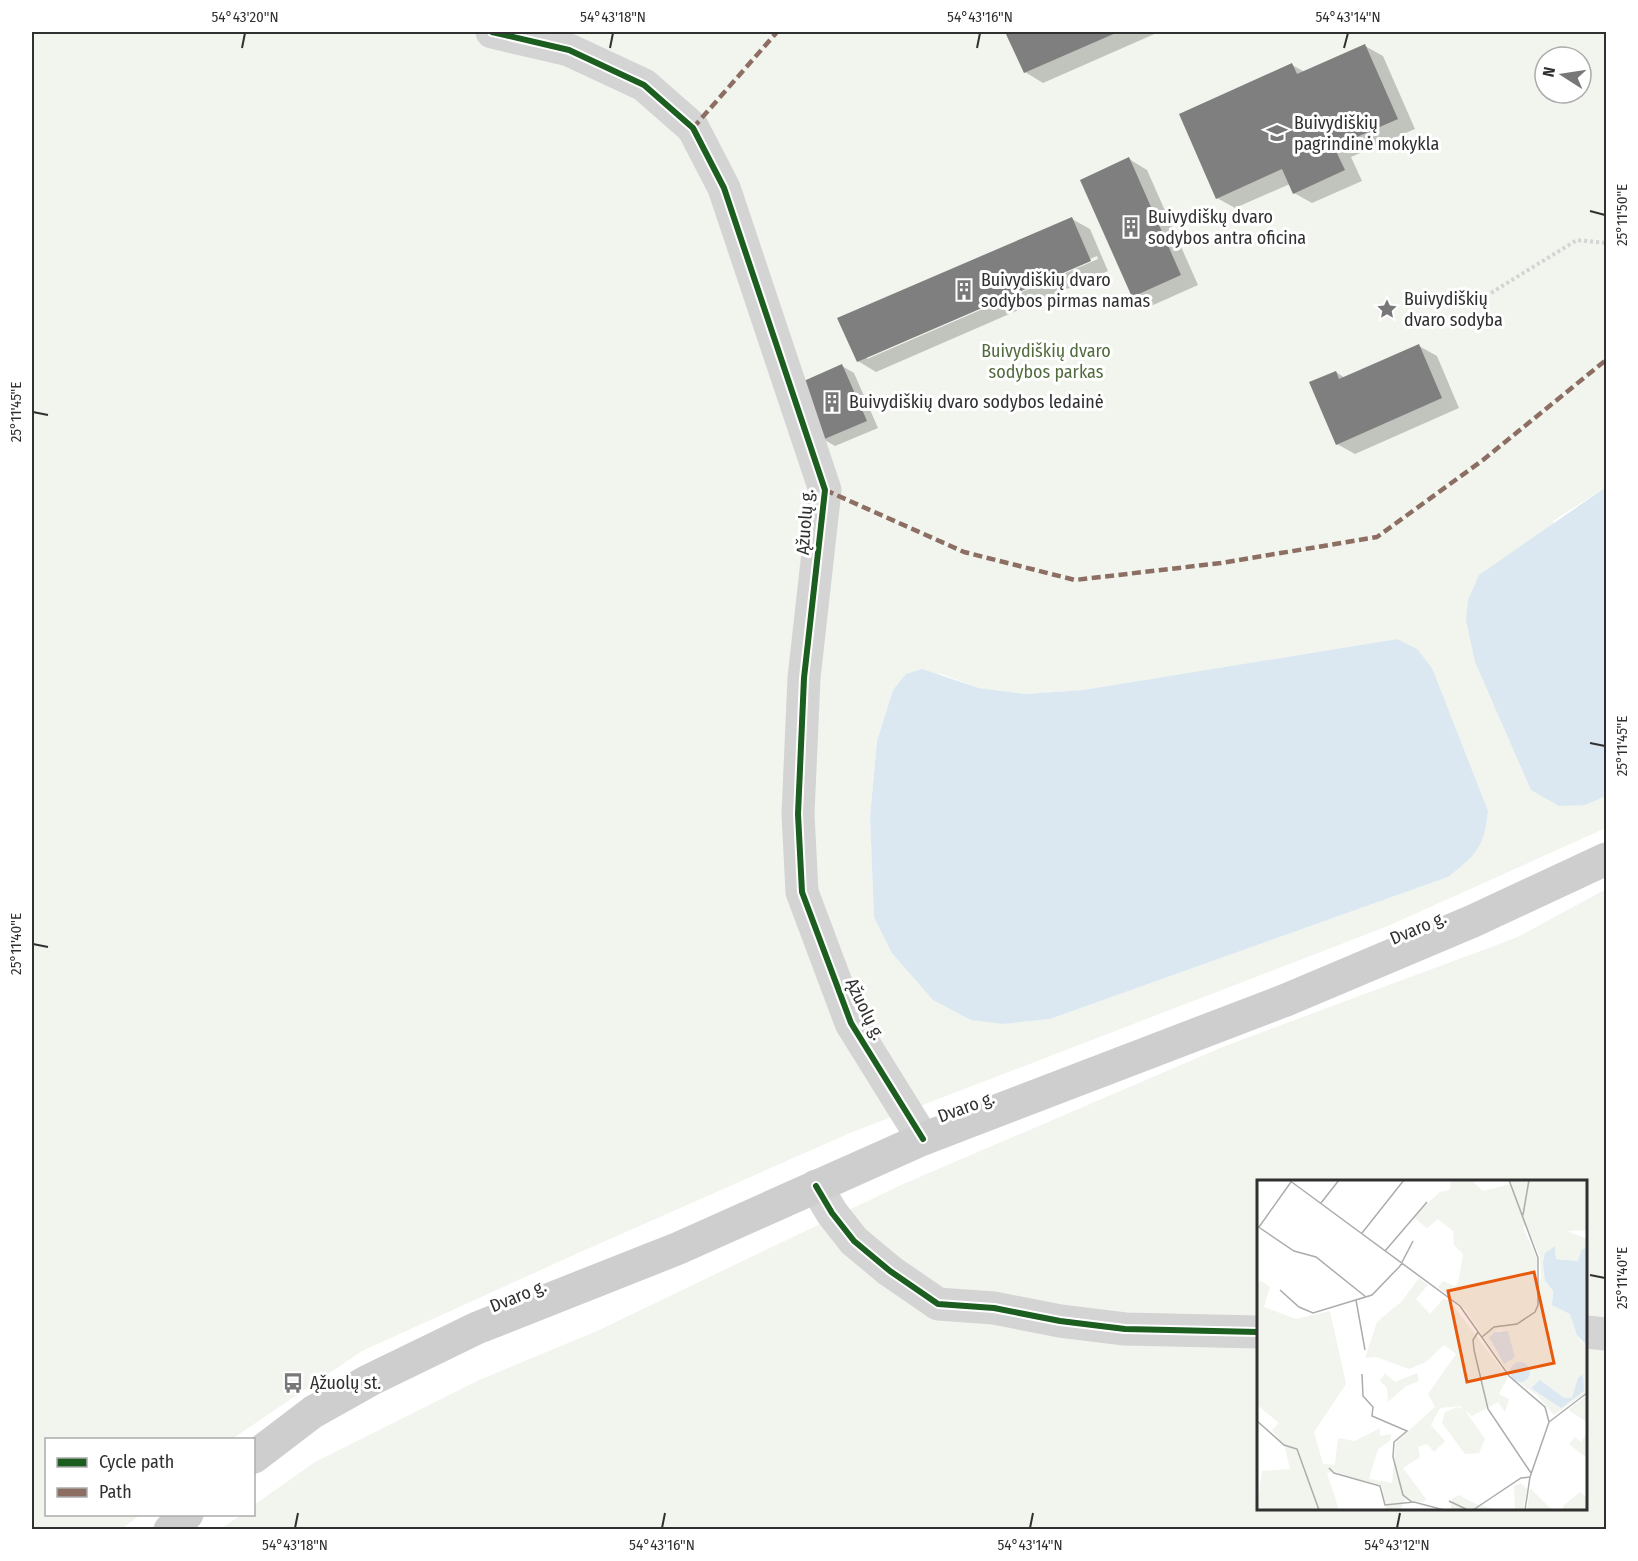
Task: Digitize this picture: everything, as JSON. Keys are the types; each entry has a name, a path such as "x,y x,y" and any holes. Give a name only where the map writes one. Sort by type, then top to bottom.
{"main road":[{"name":"Dvaro g.","path":"255,1456 313,1412 467,1334 679,1248 923,1139 1286,1000 1473,921 1606,859"},
{"path":"170,1530 187,1516"}],"street":[{"name":"Ąžuolų g.","path":"492,32 569,50 644,85 693,128 724,188 825,490 804,678 798,814 802,892 851,1023 923,1139"},
{"path":"816,1186 832,1214 854,1241 890,1271 938,1304 993,1308 1060,1321 1125,1329 1257,1332"},
{"path":"1587,1332 1606,1334"}],"path":[{"path":"1486,296 1577,240 1606,243"}],"green space":[{"name":"Buivydiškių dvaro sodybos parkas","path":"32,32 1606,32 1606,487 1553,521 1585,805 1606,796 1606,828 1388,926 850,1133 576,1254 362,1351 233,1438 45,1438 45,1516 139,1516 122,1529 32,1529","holes":["1397,639 1448,877 1050,1019 1003,1024 874,917 870,817 877,741 893,690 941,674 979,688 1025,694 1083,690"]},
{"path":"1606,889 1606,1529 219,1530 240,1516 255,1516 255,1504 315,1462 479,1380 597,1331 901,1185 1225,1046 1518,937"}],"shaded area":[{"path":"1606,487 1606,796 1585,805 1559,806 1531,790 1475,662 1466,620 1468,600 1479,575"},
{"path":"1397,639 1417,649 1432,668 1488,811 1484,834 1477,850 1466,863 1448,877 1050,1019 1003,1024 971,1020 933,1000 892,953 874,917 870,817 877,741 893,690 906,674 922,669 979,688 1025,694 1083,690"}],"building":[{"path":"1005,32 1118,32 1024,73"},
{"name":"Buivydiškių pagrindinė mokykla","path":"1365,44 1398,119 1334,147 1345,170 1293,194 1282,169 1216,199 1179,114 1292,63 1297,74"},
{"name":"Buivydiškų dvaro sodybos antra oficina","path":"1129,157 1181,275 1132,297 1080,180"},
{"name":"Buivydiškių dvaro sodybos pirmas namas","path":"1072,217 1091,261 857,362 837,318"},
{"path":"1419,344 1442,398 1336,445 1309,382 1336,371 1339,379"},
{"name":"Buivydiškių dvaro sodybos ledainė","path":"842,364 867,421 822,440 797,384"}],"marked path":[{"path":"693,128 777,32"},
{"path":"825,490 964,552 1075,580 1221,563 1377,537 1483,460 1606,360"}],"cycle path":[{"path":"492,32 569,50 644,85 693,128 724,188 825,490 804,678 798,814 802,892 851,1023 923,1139"},
{"path":"816,1186 832,1213 854,1241 890,1271 938,1304 994,1308 1060,1321 1125,1329 1257,1332"}],"place":[{"name":"Buivydiškių pagrindinė mokykla","path":"1277,133"},
{"name":"Buivydiškų dvaro sodybos antra oficina","path":"1131,227"},
{"name":"Buivydiškių dvaro sodybos pirmas namas","path":"964,290"},
{"name":"Buivydiškių dvaro sodyba","path":"1387,309"},
{"name":"Buivydiškių dvaro sodybos ledainė","path":"832,402"},
{"name":"Ąžuolų st.","path":"293,1383"}]}
